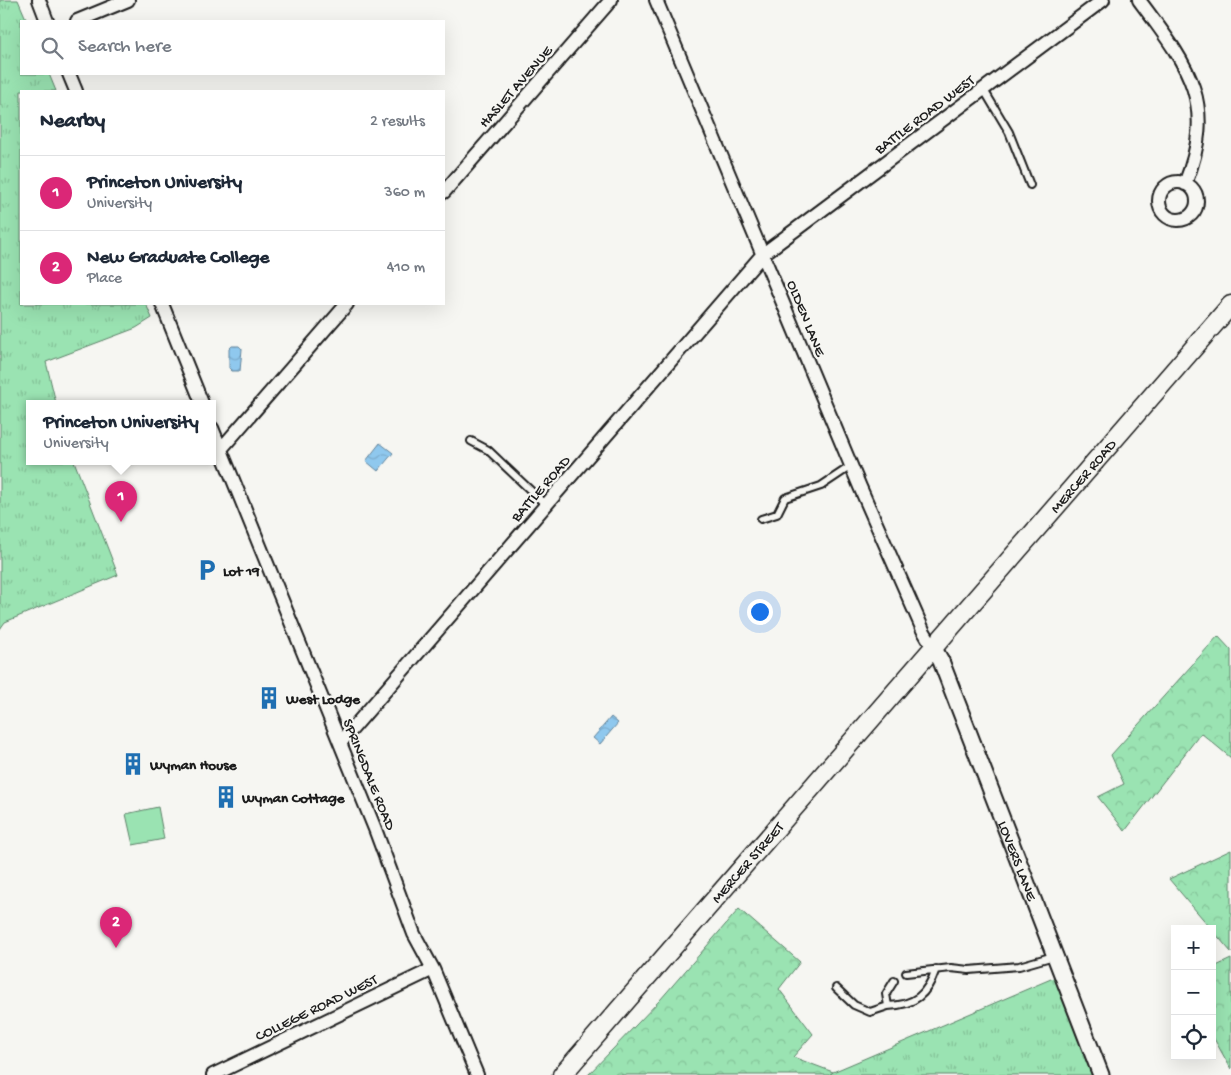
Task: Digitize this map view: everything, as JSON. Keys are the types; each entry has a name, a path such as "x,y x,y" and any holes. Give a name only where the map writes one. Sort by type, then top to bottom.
{"main road":[{"name":"MERCER ROAD","path":"933,647 1231,305"},
{"name":"MERCER STREET","path":"562,1075 933,647"}],"street":[{"path":"39,0 47,20"},
{"path":"79,20 128,0"},
{"name":"HASLET AVENUE","path":"445,191 611,0"},
{"name":"OLDEN LANE","path":"656,0 851,466 923,630 933,647"},
{"name":"BATTLE ROAD WEST","path":"763,254 1103,0"},
{"path":"1139,0 1181,58 1191,80 1197,102 1198,141 1194,162 1185,184"},
{"path":"68,75 76,90"},
{"name":"BATTLE ROAD","path":"341,742 763,254"},
{"path":"162,305 201,400"},
{"path":"221,449 346,305"},
{"name":"SPRINGDALE ROAD","path":"216,437 341,742 414,934 433,969 477,1075"},
{"name":"LOVERS LANE","path":"933,647 942,663 1102,1075"},
{"name":"COLLEGE ROAD WEST","path":"213,1075 433,969"}],"lane":[{"path":"984,90 1008,132 1030,185"},
{"path":"471,441 488,450 546,505"},
{"path":"761,519 777,514 785,498 822,486 851,466"},
{"path":"906,973 1019,966 1055,955"},
{"path":"836,988 854,1005 870,1012 888,1006 907,1005 930,986 936,970"},
{"path":"888,1006 886,994 894,980"}],"green space":[{"path":"0,0 18,0 27,20 20,20 20,75 49,75 56,90 20,90 20,305 146,305 152,318 136,328 46,362 55,400 26,400 26,465 76,465 118,575 5,622 0,629"},
{"path":"1218,636 1231,650 1231,758 1201,733 1125,831 1098,797 1124,784 1111,755"},
{"path":"158,807 164,839 133,845 126,814"},
{"path":"1231,850 1231,952 1216,934 1216,925 1208,925 1169,879"},
{"path":"739,909 800,962 779,989 813,1034 793,1057 833,1072 829,1075 588,1075 660,1000"},
{"path":"1231,959 1231,1069 1216,1042 1216,966"},
{"path":"1065,973 1104,1075 829,1075 833,1072"}],"water":[{"path":"232,346 239,346 242,349 240,371 232,371 229,368 229,349"},
{"path":"380,443 393,453 378,471 366,461"},
{"path":"611,717 618,723 600,744 593,738"}],"place":[{"name":"Princeton University","path":"121,522"},
{"name":"Lot 19","path":"207,570"},
{"name":"West Lodge","path":"269,698"},
{"name":"Wyman House","path":"133,764"},
{"name":"Wyman Cottage","path":"226,797"},
{"name":"New Graduate College","path":"116,948"}]}
